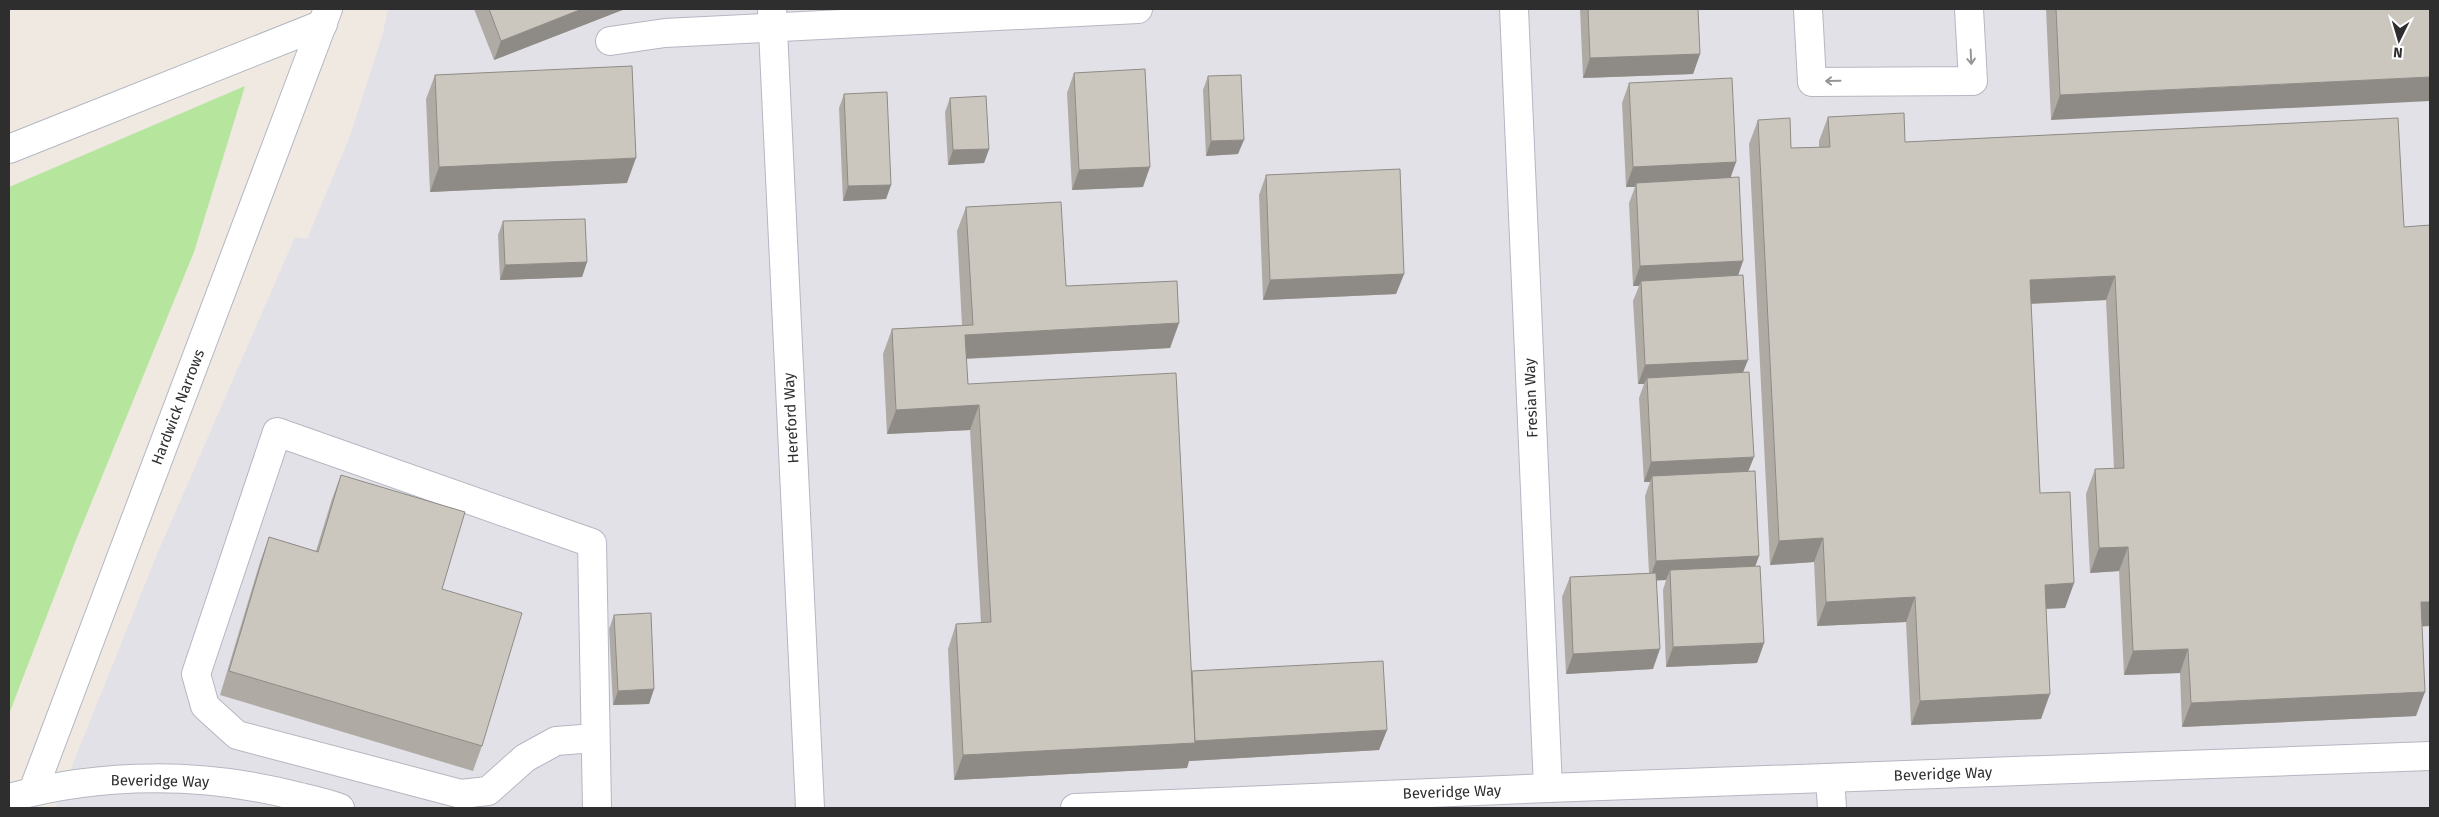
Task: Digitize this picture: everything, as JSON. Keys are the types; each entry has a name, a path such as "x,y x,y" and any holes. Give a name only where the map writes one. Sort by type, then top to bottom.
{"street":[{"path":"610,41 772,18 1138,9"},
{"name":"Fresian Way","path":"1514,9 1548,788"},
{"path":"1808,9 1812,82 1972,81 1969,9"},
{"path":"9,150 325,16"},
{"name":"Hardwick Narrows","path":"21,794 325,16"},
{"name":"Hereford Way","path":"772,18 810,808"},
{"path":"595,738 556,741 525,758 488,791 461,794 236,735 205,706 196,674 277,432 592,543 597,808"},
{"name":"Beveridge Way","path":"1075,808 1178,806 1548,788 2430,756"},
{"path":"1830,778 1832,808"},
{"name":"Beveridge Way","path":"21,794 105,780 190,779 269,789 340,808"}],"shaded area":[{"path":"388,9 2430,9 2430,808 55,808 158,552 295,237 307,239 350,136 383,33"}],"green space":[{"path":"245,86 194,252 76,540 9,714 9,187"}],"building":[{"path":"489,9 582,9 501,41"},
{"path":"1588,9 1698,9 1700,54 1590,58"},
{"path":"2056,9 2430,9 2430,77 2060,95"},
{"path":"632,66 636,158 439,167 435,75"},
{"path":"1145,69 1150,167 1079,170 1074,73"},
{"path":"1241,75 1244,140 1211,141 1208,76"},
{"path":"1732,78 1736,162 1633,167 1629,83"},
{"path":"887,92 891,185 848,186 844,94"},
{"path":"986,96 989,149 953,150 950,98"},
{"path":"1904,113 1905,142 2398,118 2404,227 2430,225 2430,602 2421,602 2425,692 2191,703 2188,649 2133,651 2128,547 2099,548 2095,469 2124,468 2115,276 2030,280 2040,493 2070,492 2074,583 2045,585 2050,694 1920,701 1915,597 1826,602 1823,538 1779,541 1758,120 1790,118 1791,148 1830,147 1828,117"},
{"path":"1400,169 1404,274 1270,280 1266,175"},
{"path":"1739,177 1743,261 1640,266 1636,183"},
{"path":"1061,202 1066,286 1177,281 1179,323 965,335 968,384 1176,373 1195,743 963,755 956,624 991,622 979,405 896,410 892,329 973,325 966,207"},
{"path":"585,219 587,262 505,265 503,221"},
{"path":"1743,275 1748,360 1645,365 1641,281"},
{"path":"1749,372 1754,457 1651,462 1647,378"},
{"path":"1755,471 1759,556 1656,561 1652,476"},
{"path":"341,475 465,512 442,589 522,613 482,746 229,671 269,537 318,552"},
{"path":"1760,566 1764,643 1673,647 1670,570"},
{"path":"1656,573 1660,649 1573,654 1570,577"},
{"path":"651,613 654,689 618,691 614,615"},
{"path":"1383,661 1387,730 1195,741 1192,671"}]}
